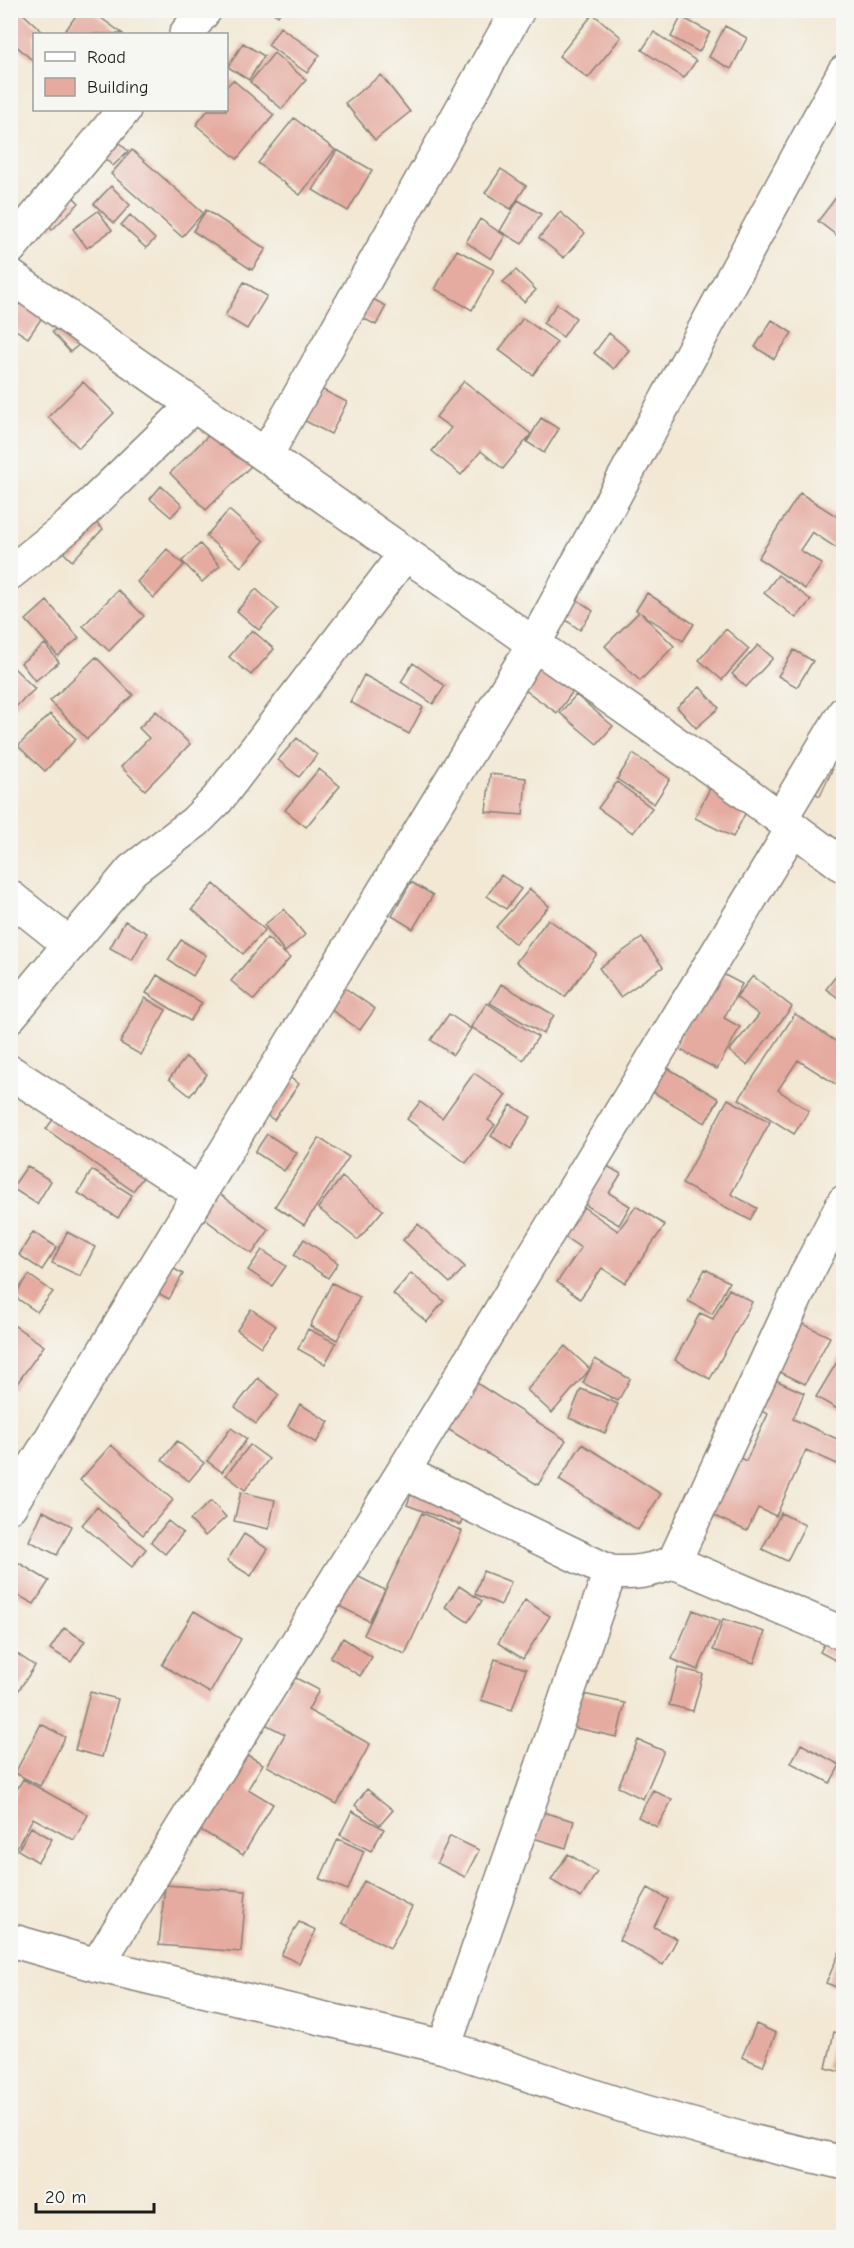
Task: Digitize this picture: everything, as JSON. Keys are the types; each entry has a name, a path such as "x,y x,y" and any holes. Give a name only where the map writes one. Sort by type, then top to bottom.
{"street":[{"path":"187,33 205,10"},
{"path":"266,455 518,10"},
{"path":"10,1506 534,644 843,72"},
{"path":"10,248 123,111"},
{"path":"10,276 787,823 843,866"},
{"path":"10,573 70,525 194,406"},
{"path":"10,1016 132,870 195,822 217,800 405,554"},
{"path":"97,1965 403,1472 787,823 843,712"},
{"path":"10,897 70,945"},
{"path":"10,1072 199,1192"},
{"path":"674,1562 808,1272 843,1202"},
{"path":"403,1472 610,1572 632,1574 674,1562 843,1634"},
{"path":"444,2047 610,1572"},
{"path":"10,1940 97,1965 444,2047 624,2106 746,2140 843,2163"}],"building":[{"path":"10,10 19,10 44,33 33,33 33,61 10,40"},
{"path":"80,10 90,10 122,33 64,33"},
{"path":"269,10 282,10 278,16"},
{"path":"677,10 694,10 690,18"},
{"path":"593,14 621,37 588,78 559,56"},
{"path":"681,17 710,32 699,52 671,37"},
{"path":"725,26 747,38 731,69 709,57"},
{"path":"280,27 320,55 307,73 268,45"},
{"path":"654,32 696,61 684,78 642,50"},
{"path":"243,43 264,56 249,80 228,67"},
{"path":"274,53 306,80 282,109 250,82"},
{"path":"381,75 410,112 375,140 345,103"},
{"path":"233,80 274,115 237,159 196,125 207,111 228,111 228,85"},
{"path":"294,118 335,150 300,195 258,163"},
{"path":"103,128 128,151 113,166 88,143"},
{"path":"132,150 203,213 182,237 111,174"},
{"path":"337,150 372,170 348,211 313,190"},
{"path":"501,169 526,186 511,209 485,193"},
{"path":"111,186 130,205 114,223 94,204"},
{"path":"63,187 79,203 52,230 36,214"},
{"path":"844,187 844,241 818,221"},
{"path":"518,200 541,214 522,244 500,231"},
{"path":"206,210 266,249 252,270 193,231"},
{"path":"98,211 112,230 87,248 73,229"},
{"path":"560,212 585,233 564,258 539,238"},
{"path":"130,215 155,239 146,248 121,225"},
{"path":"480,219 505,236 491,259 466,242"},
{"path":"457,250 494,270 472,310 435,289"},
{"path":"516,270 536,290 524,302 503,282"},
{"path":"244,282 267,296 247,329 225,316"},
{"path":"28,291 50,306 28,338 10,326 10,317"},
{"path":"358,291 386,306 376,325 348,310"},
{"path":"557,304 576,318 563,337 543,323"},
{"path":"523,318 557,342 533,375 499,350"},
{"path":"68,319 86,339 70,352 52,332"},
{"path":"772,320 792,333 774,359 755,347"},
{"path":"609,333 629,350 614,369 594,353"},
{"path":"464,381 531,434 503,469 481,451 461,475 432,451 451,428 436,417"},
{"path":"83,382 114,413 79,448 48,417"},
{"path":"309,383 347,402 331,434 293,415"},
{"path":"541,418 559,429 544,453 527,442"},
{"path":"215,429 251,466 206,510 170,473"},
{"path":"161,486 182,505 171,517 150,499"},
{"path":"800,493 844,521 844,541 838,549 812,532 800,550 822,564 805,589 758,558"},
{"path":"229,510 264,541 241,567 206,536"},
{"path":"83,511 103,529 72,561 53,542"},
{"path":"200,544 220,566 202,582 182,561"},
{"path":"167,549 184,565 154,598 137,582"},
{"path":"778,575 811,600 796,618 764,593"},
{"path":"256,589 278,609 259,630 237,611"},
{"path":"118,590 144,616 109,651 83,626"},
{"path":"647,593 694,624 683,641 641,613 674,646 640,681 605,646 639,612 636,610"},
{"path":"572,596 593,611 580,630 559,615"},
{"path":"47,601 79,638 58,656 26,620"},
{"path":"726,629 749,649 722,680 699,660"},
{"path":"252,630 274,649 251,675 229,657"},
{"path":"45,644 59,662 35,681 21,663"},
{"path":"758,645 773,658 746,687 732,674"},
{"path":"794,650 813,661 797,687 778,676"},
{"path":"96,657 133,695 87,739 50,701"},
{"path":"532,659 574,690 557,713 514,682"},
{"path":"413,663 445,686 433,704 401,682"},
{"path":"10,664 35,689 10,712"},
{"path":"364,675 423,707 409,734 350,702"},
{"path":"700,687 719,708 696,728 677,707"},
{"path":"576,695 613,726 597,744 560,713"},
{"path":"156,711 190,744 145,790 121,767 149,738 139,728"},
{"path":"50,714 76,739 45,771 18,746"},
{"path":"297,738 317,755 299,777 278,760"},
{"path":"633,754 670,779 654,804 617,779"},
{"path":"812,760 832,770 820,796 799,785"},
{"path":"319,769 340,786 306,827 285,810"},
{"path":"490,774 526,778 523,815 486,812"},
{"path":"617,782 652,808 633,833 598,808"},
{"path":"710,788 748,808 733,837 695,818"},
{"path":"501,875 521,889 506,909 487,896"},
{"path":"411,882 433,895 413,929 392,916"},
{"path":"214,884 265,930 243,954 192,909"},
{"path":"530,889 549,906 515,944 496,927"},
{"path":"284,909 305,935 285,952 264,925"},
{"path":"548,919 597,954 565,997 516,962"},
{"path":"125,921 147,933 132,960 110,948"},
{"path":"267,938 290,958 254,1000 231,981"},
{"path":"642,938 663,967 620,997 599,968"},
{"path":"181,940 206,955 193,976 168,960"},
{"path":"842,968 844,969 844,1002 826,989"},
{"path":"717,971 742,984 724,1018 740,1027 717,1069 675,1047"},
{"path":"157,975 202,1003 190,1021 146,993"},
{"path":"753,976 792,1007 747,1065 729,1051 759,1015 736,997"},
{"path":"335,981 375,1009 360,1030 320,1002"},
{"path":"501,984 554,1015 543,1034 490,1003"},
{"path":"145,998 166,1010 141,1055 120,1043"},
{"path":"487,1003 538,1037 523,1060 471,1027"},
{"path":"449,1014 471,1029 453,1055 431,1040"},
{"path":"795,1014 844,1047 844,1082 840,1087 798,1060 778,1090 809,1111 794,1134 739,1099"},
{"path":"186,1057 207,1074 190,1096 169,1079"},
{"path":"656,1061 719,1099 705,1123 641,1085"},
{"path":"276,1068 299,1084 274,1120 251,1104"},
{"path":"474,1073 506,1095 488,1120 495,1125 466,1163 407,1119 420,1102 442,1118"},
{"path":"728,1099 770,1122 731,1194 757,1208 750,1220 682,1184"},
{"path":"511,1105 531,1117 511,1149 491,1136"},
{"path":"62,1107 149,1169 133,1191 46,1129"},
{"path":"267,1134 297,1153 284,1171 255,1152"},
{"path":"319,1138 349,1157 304,1225 275,1206"},
{"path":"597,1160 621,1174 609,1193 630,1206 619,1225 574,1198"},
{"path":"27,1166 51,1181 37,1204 12,1188"},
{"path":"92,1170 132,1195 118,1218 78,1193"},
{"path":"342,1177 383,1210 358,1240 318,1208"},
{"path":"205,1183 269,1230 252,1254 187,1206"},
{"path":"573,1200 618,1231 636,1206 665,1225 625,1283 602,1268 580,1299 557,1282 581,1248 553,1229"},
{"path":"418,1224 465,1267 450,1283 403,1240"},
{"path":"33,1232 57,1247 42,1270 19,1255"},
{"path":"67,1232 95,1247 80,1276 52,1263"},
{"path":"304,1239 338,1263 328,1278 294,1255"},
{"path":"262,1250 286,1266 272,1286 248,1270"},
{"path":"157,1259 183,1274 169,1299 143,1285"},
{"path":"705,1269 729,1282 712,1314 688,1301"},
{"path":"411,1273 444,1301 427,1322 393,1294"},
{"path":"29,1275 53,1292 37,1312 14,1296"},
{"path":"332,1283 360,1297 337,1340 310,1326"},
{"path":"729,1289 752,1302 710,1379 675,1360 700,1313 713,1319"},
{"path":"251,1309 276,1326 261,1347 237,1330"},
{"path":"781,1313 830,1337 805,1384 757,1361"},
{"path":"12,1324 44,1346 13,1389 10,1387"},
{"path":"308,1329 336,1343 325,1364 298,1349"},
{"path":"565,1346 590,1369 552,1413 527,1390"},
{"path":"844,1350 844,1407 841,1411 816,1397"},
{"path":"595,1359 630,1379 618,1401 583,1383"},
{"path":"753,1370 804,1393 793,1419 844,1442 844,1467 806,1450 776,1516 758,1508 747,1531 699,1509 725,1451 746,1461 768,1414 739,1401"},
{"path":"258,1378 279,1395 256,1424 235,1407"},
{"path":"475,1382 566,1440 538,1485 446,1428"},
{"path":"581,1389 618,1404 605,1433 569,1418"},
{"path":"300,1404 329,1422 316,1443 288,1426"},
{"path":"231,1428 247,1439 222,1472 207,1461"},
{"path":"177,1441 204,1463 189,1481 162,1460"},
{"path":"582,1444 661,1494 638,1530 559,1480"},
{"path":"111,1445 173,1500 143,1535 80,1480"},
{"path":"250,1445 269,1459 245,1490 226,1475"},
{"path":"416,1481 469,1501 460,1525 407,1505"},
{"path":"241,1492 275,1500 269,1529 234,1521"},
{"path":"211,1501 226,1517 205,1536 190,1520"},
{"path":"97,1507 146,1549 132,1567 82,1525"},
{"path":"43,1511 72,1526 57,1555 29,1541"},
{"path":"422,1513 462,1531 405,1654 364,1635"},
{"path":"781,1513 805,1525 787,1561 762,1549"},
{"path":"168,1521 183,1533 165,1554 151,1542"},
{"path":"244,1534 268,1549 251,1576 227,1561"},
{"path":"19,1563 49,1581 34,1604 10,1591 10,1577"},
{"path":"339,1567 385,1590 369,1621 323,1598"},
{"path":"483,1571 511,1582 501,1605 475,1594"},
{"path":"459,1586 482,1601 468,1622 445,1607"},
{"path":"525,1600 550,1616 523,1659 498,1643"},
{"path":"693,1610 720,1621 698,1670 672,1659"},
{"path":"194,1611 241,1639 210,1693 162,1665"},
{"path":"723,1619 765,1632 754,1663 713,1650"},
{"path":"64,1628 85,1641 71,1662 50,1649"},
{"path":"833,1628 844,1633 844,1665 820,1652"},
{"path":"343,1638 372,1657 360,1676 330,1657"},
{"path":"10,1649 35,1666 10,1703"},
{"path":"495,1659 526,1669 512,1710 481,1700"},
{"path":"678,1668 703,1674 693,1711 669,1705"},
{"path":"292,1676 319,1690 308,1710 370,1744 337,1804 267,1766 285,1734 265,1724"},
{"path":"560,1689 625,1703 617,1737 553,1723"},
{"path":"90,1692 118,1699 102,1757 75,1750"},
{"path":"41,1724 65,1737 40,1786 15,1773"},
{"path":"638,1740 664,1751 643,1799 618,1787"},
{"path":"801,1744 840,1765 830,1783 791,1763"},
{"path":"237,1749 263,1764 248,1789 273,1804 243,1855 192,1825"},
{"path":"23,1779 88,1815 74,1840 33,1818 10,1860 10,1802"},
{"path":"367,1789 393,1810 380,1825 355,1805"},
{"path":"653,1790 672,1800 657,1827 638,1817"},
{"path":"525,1807 574,1821 566,1848 517,1833"},
{"path":"352,1811 384,1829 371,1851 340,1835"},
{"path":"31,1827 52,1839 38,1862 18,1850"},
{"path":"450,1836 479,1850 465,1877 437,1863"},
{"path":"338,1839 364,1851 348,1890 320,1879"},
{"path":"568,1854 597,1872 581,1898 551,1880"},
{"path":"364,1881 412,1907 390,1948 342,1923"},
{"path":"165,1885 246,1891 241,1952 159,1945"},
{"path":"648,1888 668,1899 654,1927 677,1939 663,1965 619,1940"},
{"path":"299,1922 316,1930 299,1963 281,1955"},
{"path":"844,1942 844,1990 826,1983"},
{"path":"756,2024 776,2033 763,2066 742,2057"},
{"path":"834,2032 844,2034 844,2073 826,2068"}]}
